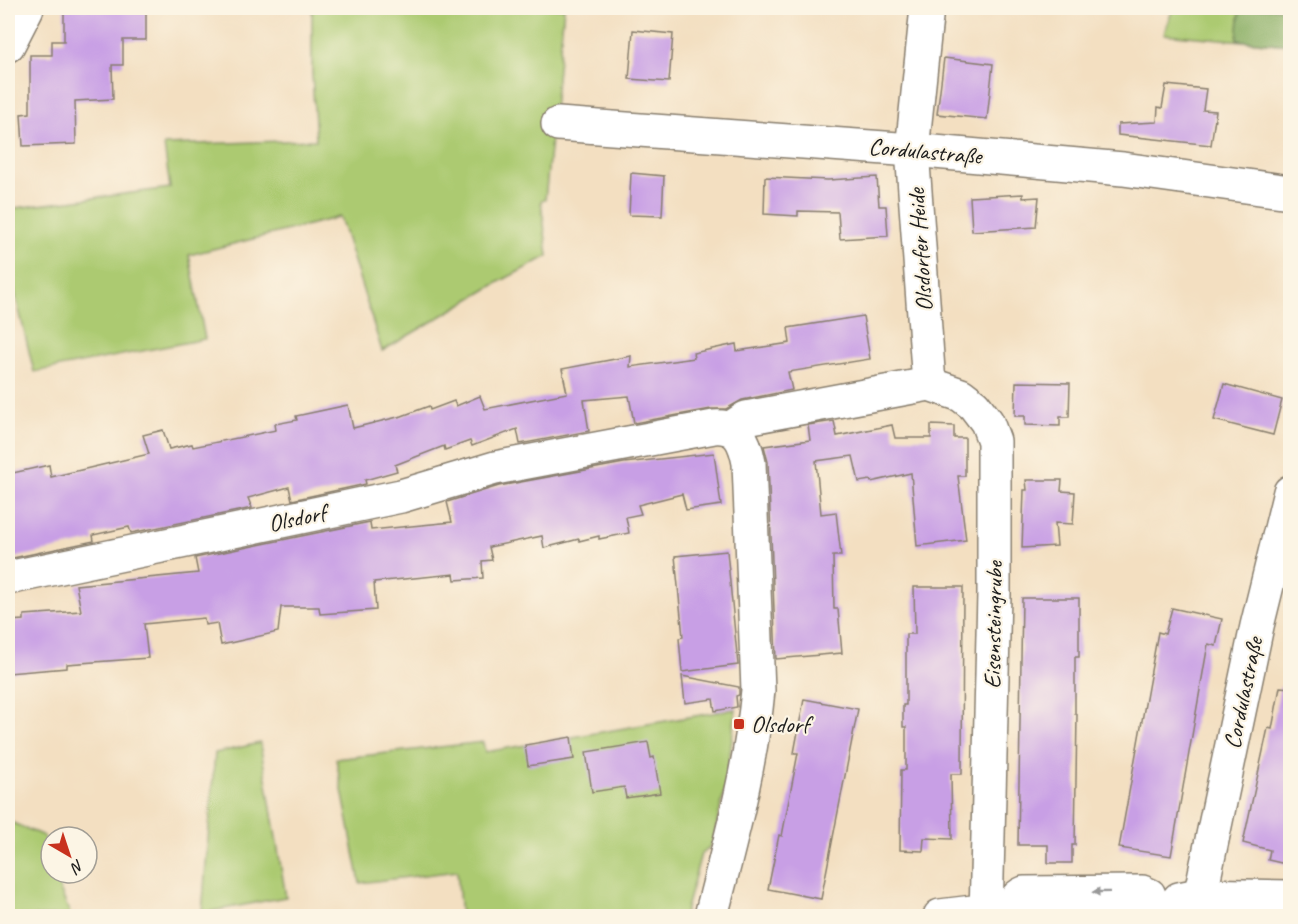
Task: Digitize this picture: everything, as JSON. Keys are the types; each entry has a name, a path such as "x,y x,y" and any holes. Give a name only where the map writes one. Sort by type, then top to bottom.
{"street":[{"path":"8,45 27,8"},
{"name":"Olsdorfer Heide","path":"921,386 912,150 927,8"},
{"name":"Cordulastraße","path":"558,124 912,150 1123,169 1290,192"},
{"path":"714,916 752,735 758,690 749,463 743,441 731,428 746,418 921,386"},
{"name":"Eisensteingrube","path":"921,386 961,395 974,405 987,422 994,441 994,594 1011,913"},
{"name":"Olsdorf","path":"8,578 401,496 495,468 714,427 731,428"},
{"name":"Cordulastraße","path":"1198,906 1257,626 1290,492"},
{"path":"940,916 1011,913 1016,900 1024,893 1142,892 1149,895 1152,904 1198,906 1290,897"}],"green space":[{"path":"312,8 564,8 545,200 541,201 548,256 382,351 340,217 189,255 205,339 34,372 8,264 8,209 170,188 164,145 316,140 312,74"},
{"path":"1173,8 1290,8 1290,45 1164,34"},
{"path":"1240,8 1290,8 1290,45 1237,40"},
{"path":"736,709 726,784 713,841 701,854 684,916 461,916 457,871 360,883 336,759 483,742 485,752"},
{"path":"260,743 286,897 202,913 215,753"},
{"path":"8,821 39,834 39,885 58,885 71,916 8,916"}],"building":[{"path":"64,8 146,8 146,40 123,40 123,65 112,65 113,99 75,101 76,144 23,146 21,114 30,113 30,55 52,55 52,41 64,41"},
{"path":"633,30 673,34 669,82 629,79"},
{"path":"944,58 993,64 987,119 937,114"},
{"path":"1166,85 1206,89 1203,110 1216,111 1211,145 1118,135 1118,124 1157,122 1158,107 1162,108"},
{"path":"631,173 664,176 662,216 629,215"},
{"path":"765,177 828,180 877,177 879,206 886,206 888,236 840,239 838,212 798,211 798,216 764,214"},
{"path":"1023,194 1023,198 1039,197 1036,227 972,231 970,197"},
{"path":"863,316 870,359 788,372 792,390 742,400 726,409 711,409 634,423 629,396 584,400 589,431 520,444 517,429 472,446 470,441 445,450 444,446 395,465 397,471 365,480 366,484 292,500 289,487 248,498 252,508 131,533 129,527 93,535 94,541 8,559 8,474 49,465 51,477 149,454 143,435 163,430 169,449 192,444 193,447 276,430 275,424 297,420 296,416 348,405 353,428 402,416 429,406 430,410 454,401 456,406 480,396 485,409 567,393 562,369 631,356 630,367 694,358 693,353 736,344 737,351 790,343 788,328"},
{"path":"1016,382 1070,383 1069,417 1060,417 1060,426 1025,425 1025,416 1015,416"},
{"path":"1224,384 1282,400 1273,435 1214,420"},
{"path":"834,421 837,436 892,425 895,438 931,438 931,425 954,426 954,438 965,438 965,476 958,476 966,540 917,546 911,473 871,482 870,480 859,482 853,456 816,461 821,514 836,512 841,556 833,556 834,609 838,609 842,653 776,659 768,462 764,446 810,440 808,425"},
{"path":"714,453 721,505 686,510 682,494 638,505 641,514 626,517 629,533 599,539 599,536 579,541 579,539 544,548 542,536 489,547 492,560 482,561 483,578 455,580 454,574 374,582 376,610 320,614 319,607 281,607 278,632 221,645 217,623 205,625 204,618 144,624 148,658 67,664 67,668 8,673 8,621 24,620 24,615 81,611 76,585 198,573 195,558 370,522 371,530 452,522 447,502 499,486 624,463"},
{"path":"1026,480 1062,480 1061,491 1075,492 1073,524 1055,523 1057,546 1022,548"},
{"path":"727,551 738,665 682,672 679,638 683,637 675,556"},
{"path":"914,587 963,587 962,774 951,774 952,839 924,838 923,851 900,850 901,770 906,770 906,727 903,727 903,705 906,705 906,634 915,634"},
{"path":"1022,598 1079,598 1079,657 1075,657 1075,714 1077,714 1075,845 1072,845 1072,863 1048,863 1048,845 1018,845"},
{"path":"1172,608 1222,619 1216,646 1208,644 1171,856 1119,848 1158,632 1165,634"},
{"path":"682,676 739,687 739,695 736,696 737,707 715,711 713,699 685,703"},
{"path":"1280,687 1290,688 1290,865 1268,860 1270,850 1243,843 1268,728 1272,729"},
{"path":"804,699 858,709 821,899 768,889 779,835 782,836 798,753 794,753"},
{"path":"571,737 574,759 528,766 525,745"},
{"path":"648,742 651,758 654,757 660,793 626,798 624,787 592,792 586,752"}],"place":[{"name":"Olsdorf","path":"739,724"}]}
